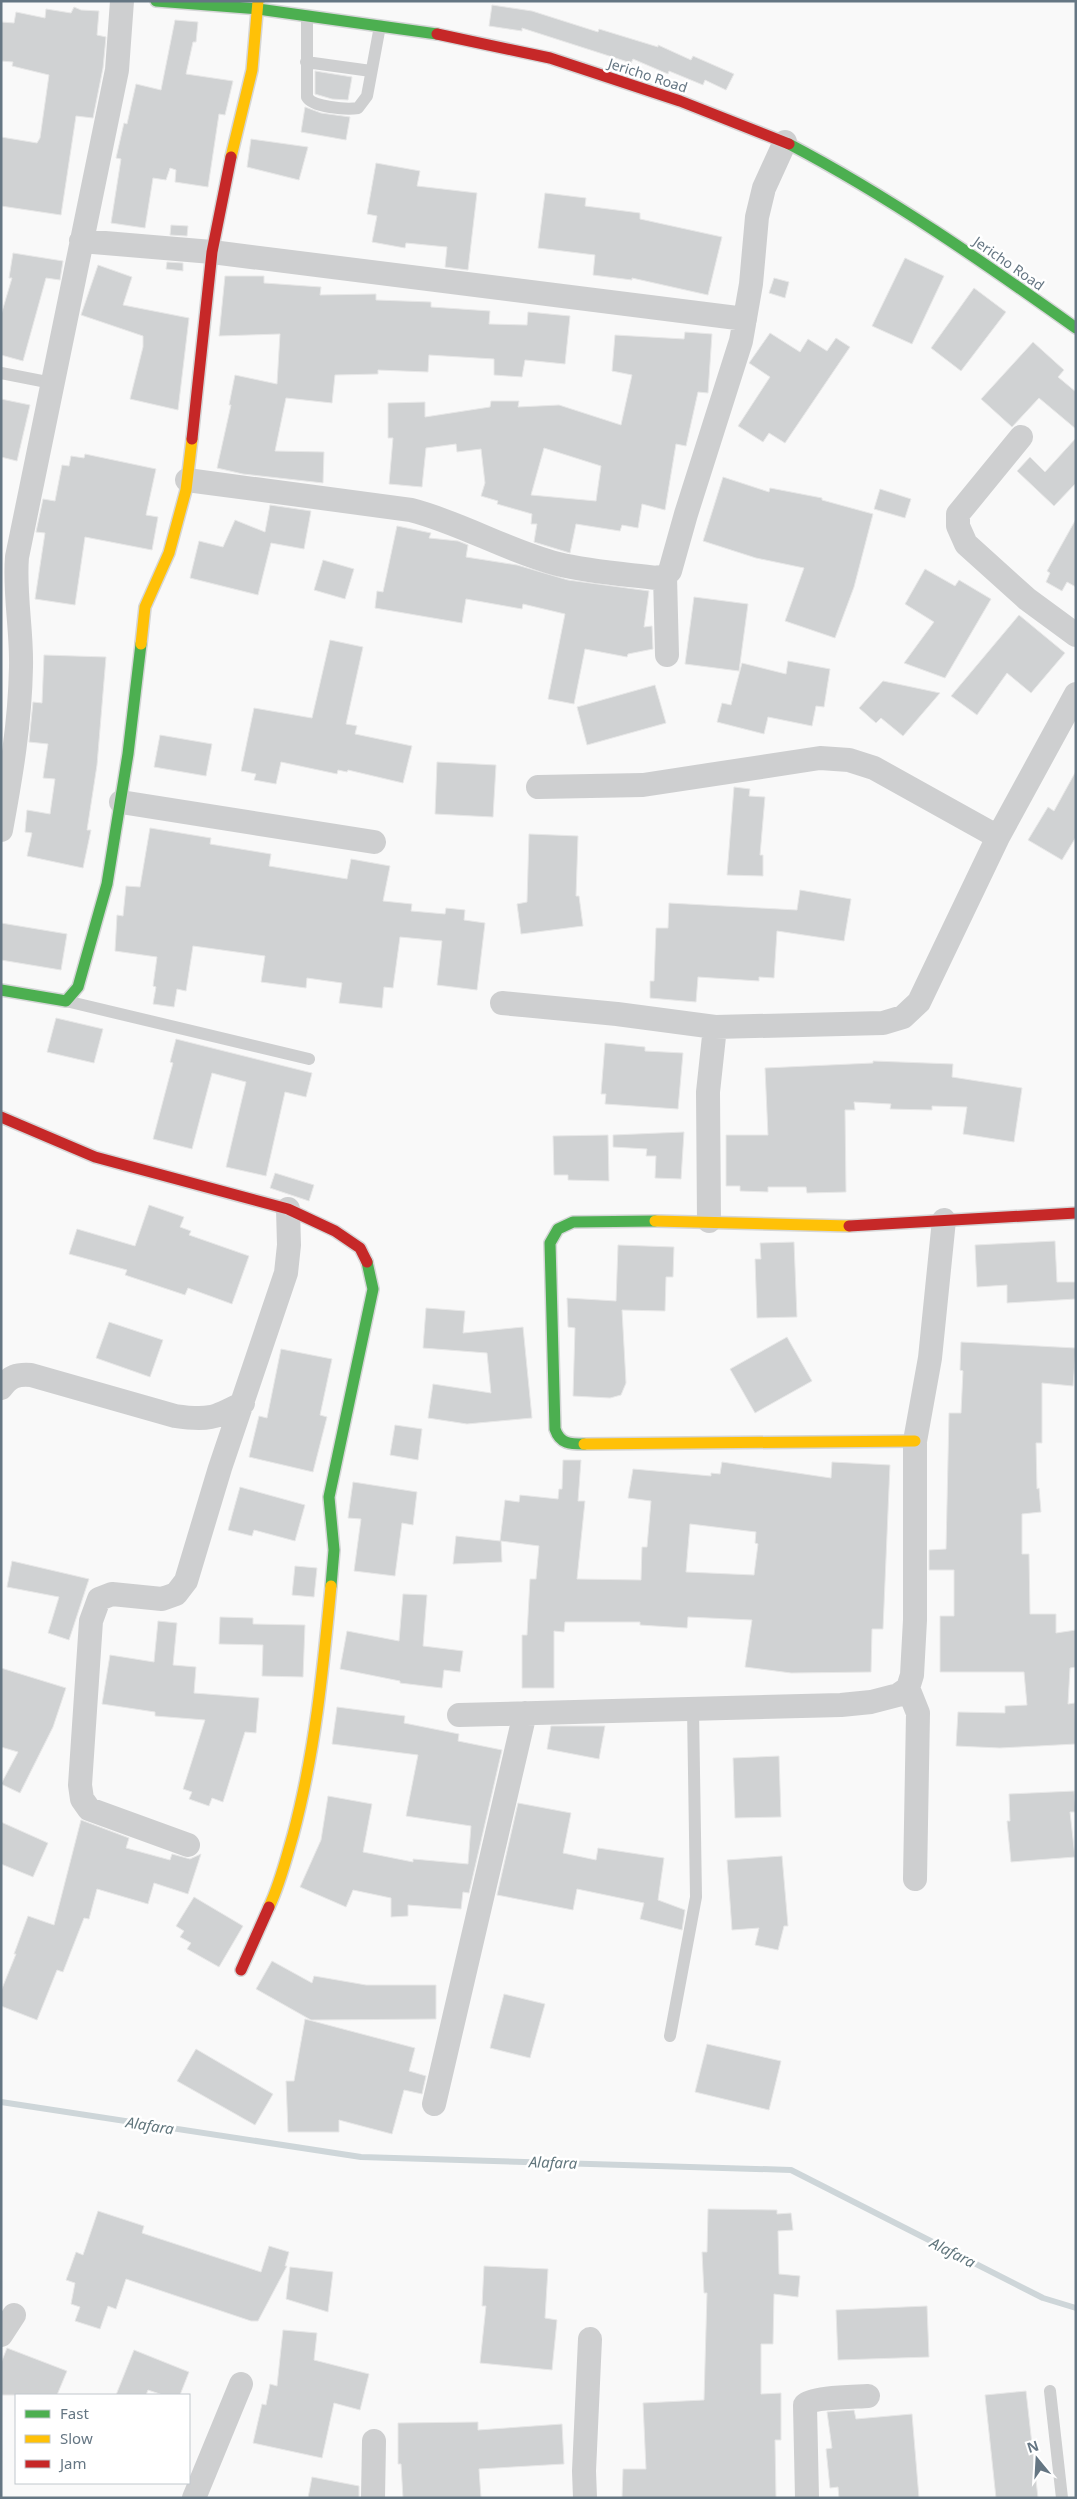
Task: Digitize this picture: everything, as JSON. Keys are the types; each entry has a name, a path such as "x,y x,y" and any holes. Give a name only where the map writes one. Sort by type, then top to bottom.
{"street":[{"path":"1,830 18,733 21,630 8,588 17,557 116,70 122,1"},
{"name":"Jericho Road","path":"156,1 258,5 307,16 452,36 550,58 680,101 785,142 844,173 965,250 1076,328"},
{"path":"1,990 66,1000 78,987 104,893 128,754 145,607 170,552 187,480 212,252 231,156 252,70 258,5"},
{"path":"187,480 411,510 436,517 500,545 559,564 657,578 665,576 670,571 686,514 741,341 751,284 757,217 764,188 785,142"},
{"path":"81,241 212,252 745,319"},
{"path":"1022,437 958,514 958,526 966,544 1027,599 1076,634"},
{"path":"665,576 667,655"},
{"path":"502,1003 617,1014 715,1027 883,1023 903,1017 919,1002 998,837 1076,694"},
{"path":"538,787 643,785 820,758 848,760 874,768 998,837"},
{"path":"120,802 374,842"},
{"path":"708,1221 708,1092 715,1027"},
{"path":"1,1117 95,1157 288,1209 335,1231 360,1248 368,1264 372,1289 328,1497 334,1550 321,1696 300,1808 279,1886 241,1970"},
{"path":"188,1845 89,1809 82,1799 80,1785 91,1621 99,1599 105,1596 112,1594 162,1599 176,1594 186,1582 220,1468 286,1272 289,1245 288,1209"},
{"path":"915,1441 569,1444 558,1439 554,1421 550,1243 553,1232 562,1225 573,1222 708,1221 842,1226 1076,1213"},
{"path":"459,1715 693,1710 871,1702 898,1695 908,1688 912,1675 915,1620 915,1441 930,1358 944,1220"},
{"path":"1,1388 8,1379 19,1374 31,1374 176,1416 198,1420 214,1418 243,1403"},
{"path":"908,1688 918,1713 915,1880"},
{"path":"434,2104 525,1713"},
{"path":"1,2335 14,2315"},
{"path":"586,2498 584,2471 590,2339"},
{"path":"194,2498 241,2384"},
{"path":"807,2498 804,2405 807,2402 818,2400 868,2396"},
{"path":"374,2441 374,2498"}],"lane":[{"path":"307,16 306,89 309,101 313,104 350,110 358,108 363,104 367,96 380,26"},
{"path":"306,62 371,71"},
{"path":"1,373 52,383"},
{"path":"66,1000 309,1059"},
{"path":"670,2036 696,1897 693,1710"},
{"path":"1050,2391 1062,2498"}],"building":[{"path":"492,5 532,11 598,32 599,29 658,47 658,45 691,60 693,56 734,74 726,90 705,80 703,85 669,71 668,74 633,59 631,63 522,28 522,31 489,26"},
{"path":"74,7 81,10 99,11 97,35 106,37 103,68 93,118 76,116 61,215 1,206 1,137 37,143 40,138 49,75 12,66 13,62 1,61 1,22 14,23 16,12 45,18 46,9 71,13"},
{"path":"175,20 198,22 196,42 193,42 186,74 233,81 225,115 219,114 208,187 175,182 176,170 170,168 166,180 153,178 145,228 111,223 121,159 116,158 124,123 127,124 136,84 161,90"},
{"path":"315,71 352,77 348,100 332,99 315,94"},
{"path":"305,107 321,113 350,117 346,140 301,132"},
{"path":"251,139 308,147 299,180 247,167"},
{"path":"376,163 420,171 417,186 477,193 468,270 445,267 447,247 406,243 405,248 372,242 377,216 367,214"},
{"path":"545,193 586,198 585,206 640,213 640,219 722,237 708,295 632,278 632,280 593,275 595,255 538,248"},
{"path":"171,225 188,226 187,236 170,235"},
{"path":"13,253 63,261 60,280 46,278 23,361 1,355 1,315 12,278 9,278"},
{"path":"905,258 944,276 912,344 872,326"},
{"path":"167,262 183,263 183,271 166,269"},
{"path":"98,265 132,277 123,305 189,318 178,410 130,399 143,347 143,336 81,315"},
{"path":"225,276 264,276 264,283 321,287 320,295 376,294 376,300 431,302 431,307 490,311 489,324 527,325 528,312 570,316 565,364 525,360 522,377 494,375 494,359 429,355 428,372 378,370 378,374 335,375 332,403 286,398 275,451 324,452 323,483 243,474 217,468 231,405 229,405 235,375 277,384 280,334 219,336"},
{"path":"774,278 789,282 785,298 769,293"},
{"path":"974,288 1006,312 961,371 931,348"},
{"path":"685,332 712,334 708,393 698,392 686,446 676,444 665,510 642,504 638,528 622,525 620,531 576,524 570,553 534,542 537,524 531,524 532,514 497,504 498,501 481,496 485,483 481,449 457,452 456,444 426,448 422,487 389,484 393,438 388,438 388,403 425,402 425,417 490,407 491,401 519,401 518,407 559,405 621,425 632,375 612,371 615,335 684,339","holes":["544,448 601,466 596,501 531,495"]},
{"path":"770,333 800,352 808,339 827,351 836,338 850,347 785,443 769,433 763,442 738,426 770,377 749,363"},
{"path":"1033,342 1064,370 1058,377 1076,392 1076,429 1039,398 1012,427 981,399"},
{"path":"1,399 30,405 17,461 1,457"},
{"path":"1076,438 1076,483 1054,506 1017,471 1030,457 1045,472"},
{"path":"85,454 156,469 146,515 158,517 152,550 85,537 75,605 35,599 45,533 36,532 43,499 55,501 62,465 69,466 71,456 84,458"},
{"path":"723,477 769,492 770,488 822,498 822,500 873,514 854,587 835,638 785,621 804,568 756,558 703,541"},
{"path":"880,489 911,499 905,518 874,509"},
{"path":"270,505 311,511 304,549 271,543 258,595 190,578 199,541 223,547 235,520 265,532"},
{"path":"1076,519 1076,587 1067,582 1062,591 1046,582 1050,573 1047,571"},
{"path":"397,526 431,533 429,538 458,541 468,545 466,557 517,565 568,580 649,591 644,627 652,626 653,649 628,654 627,657 585,649 574,704 548,699 565,614 523,604 522,609 466,599 462,623 375,608 377,591 383,592"},
{"path":"323,560 354,569 345,599 314,590"},
{"path":"925,569 955,586 959,580 991,599 945,678 904,663 934,622 905,604"},
{"path":"694,597 748,604 739,671 685,664"},
{"path":"1019,615 1065,653 1031,693 1007,673 977,715 951,696"},
{"path":"330,640 363,647 346,724 357,726 355,734 412,746 403,783 348,770 347,772 338,770 337,774 281,762 276,784 254,780 256,774 241,771 254,708 312,718"},
{"path":"44,655 106,657 97,765 87,830 91,830 83,868 27,856 32,833 25,832 27,810 50,814 55,779 43,778 48,744 29,742 33,702 42,703"},
{"path":"788,661 830,669 824,707 816,706 812,726 768,717 764,734 717,722 722,703 731,705 742,663 786,674"},
{"path":"883,681 940,693 903,736 881,718 876,723 859,708"},
{"path":"655,685 666,723 587,745 577,707"},
{"path":"160,735 212,744 206,776 154,767"},
{"path":"437,762 496,765 493,817 435,814"},
{"path":"1076,771 1076,837 1062,860 1028,840 1048,807 1054,811"},
{"path":"734,787 750,789 749,796 765,797 760,855 763,855 763,876 727,875"},
{"path":"150,828 211,838 210,844 271,854 269,866 347,879 351,859 390,866 383,901 412,904 411,911 445,914 446,908 465,910 464,920 485,923 477,990 437,985 442,941 400,937 393,988 384,987 382,1008 339,1003 342,983 307,978 306,988 261,982 265,956 193,946 186,991 177,989 174,1007 153,1004 156,987 153,986 157,957 115,951 117,915 123,916 126,886 140,887"},
{"path":"529,834 578,836 576,896 579,896 583,926 521,934 517,904 527,902"},
{"path":"800,890 851,899 844,941 777,931 774,978 759,977 759,981 698,977 696,1002 650,998 650,981 654,981 656,928 668,928 669,903 797,910"},
{"path":"1,923 67,934 61,970 1,960"},
{"path":"56,1018 103,1029 94,1063 47,1052"},
{"path":"176,1039 312,1073 306,1097 285,1092 266,1176 226,1167 246,1082 212,1073 192,1149 153,1139 173,1063 170,1062"},
{"path":"605,1043 645,1047 645,1051 683,1053 678,1109 605,1104 606,1094 601,1094"},
{"path":"873,1061 953,1064 952,1077 1022,1088 1014,1142 963,1134 967,1107 932,1106 932,1110 890,1109 891,1104 854,1102 855,1110 845,1110 846,1192 807,1193 806,1187 768,1187 768,1192 740,1191 740,1186 726,1186 726,1135 768,1135 765,1068 873,1063"},
{"path":"684,1132 681,1179 655,1178 656,1156 646,1156 647,1149 613,1147 613,1135"},
{"path":"608,1135 609,1181 568,1180 568,1175 554,1175 553,1136"},
{"path":"275,1173 314,1185 309,1201 270,1188"},
{"path":"149,1205 184,1217 180,1227 191,1231 189,1235 249,1256 232,1304 188,1288 185,1295 125,1275 127,1270 69,1254 77,1229 135,1246"},
{"path":"1055,1241 1057,1282 1076,1282 1076,1299 1007,1303 1007,1285 977,1287 975,1245"},
{"path":"794,1242 797,1317 757,1318 755,1259 761,1259 760,1243"},
{"path":"618,1245 674,1247 673,1277 666,1277 665,1311 622,1310 626,1383 621,1395 610,1398 573,1396 575,1328 568,1327 567,1298 616,1301"},
{"path":"426,1308 465,1311 463,1333 523,1327 532,1418 467,1424 428,1418 433,1384 491,1393 487,1353 423,1348"},
{"path":"109,1322 163,1340 150,1377 96,1358"},
{"path":"787,1337 812,1381 755,1413 730,1369"},
{"path":"961,1342 1076,1348 1073,1386 1042,1383 1042,1443 1036,1443 1037,1489 1039,1488 1041,1512 1022,1514 1022,1554 1029,1554 1030,1614 1056,1614 1056,1633 1076,1630 1076,1667 1070,1668 1068,1704 1075,1703 1076,1744 1000,1748 956,1746 958,1712 1005,1713 1005,1706 1027,1705 1024,1672 940,1672 940,1616 954,1616 954,1570 929,1570 929,1550 946,1549 949,1413 961,1413 963,1371 960,1370"},
{"path":"281,1349 332,1359 320,1415 327,1417 313,1472 249,1457 259,1416 267,1418"},
{"path":"395,1425 422,1429 418,1460 390,1455"},
{"path":"563,1460 581,1460 578,1501 585,1501 577,1579 641,1580 642,1547 647,1547 651,1501 628,1498 633,1469 711,1476 711,1473 720,1474 722,1462 831,1478 832,1462 890,1465 883,1629 872,1629 871,1672 791,1673 745,1667 752,1620 688,1617 687,1628 640,1625 640,1622 565,1622 564,1632 554,1631 554,1688 522,1688 522,1635 527,1635 530,1579 536,1579 539,1546 501,1541 502,1562 453,1564 456,1536 500,1541 505,1500 519,1502 520,1495 558,1499 559,1489 562,1489","holes":["690,1524 756,1532 755,1543 758,1544 754,1575 686,1572"]},
{"path":"353,1482 417,1492 413,1525 402,1523 395,1576 354,1571 361,1519 348,1518"},
{"path":"240,1487 305,1505 295,1541 254,1530 252,1536 228,1530"},
{"path":"12,1561 89,1579 69,1640 48,1633 59,1597 7,1587"},
{"path":"295,1566 317,1568 314,1597 292,1595"},
{"path":"403,1594 427,1595 423,1646 463,1651 460,1672 444,1670 442,1688 400,1683 400,1681 340,1669 347,1631 399,1641"},
{"path":"220,1617 253,1618 253,1624 305,1625 303,1677 262,1676 263,1645 219,1644"},
{"path":"158,1621 177,1623 173,1665 196,1667 194,1693 259,1698 256,1733 245,1732 223,1802 212,1798 209,1806 189,1799 192,1792 183,1789 205,1720 155,1716 155,1712 102,1704 110,1655 154,1662"},
{"path":"1,1668 66,1688 53,1727 20,1793 1,1784 18,1752 1,1747"},
{"path":"337,1707 405,1716 404,1723 459,1734 458,1741 502,1750 469,1893 463,1892 461,1909 408,1905 408,1916 391,1917 391,1898 353,1890 346,1907 300,1887 321,1840 328,1796 372,1804 363,1852 413,1862 413,1859 468,1864 471,1826 406,1816 418,1755 332,1744"},
{"path":"551,1726 605,1726 599,1759 547,1749"},
{"path":"779,1756 781,1817 735,1818 733,1758"},
{"path":"1074,1791 1076,1812 1070,1812 1075,1857 1011,1862 1007,1821 1010,1821 1009,1794"},
{"path":"518,1803 571,1813 563,1853 596,1860 598,1848 664,1858 658,1900 685,1910 682,1930 640,1919 644,1903 577,1889 573,1910 497,1895"},
{"path":"81,1820 129,1838 126,1848 170,1860 172,1854 190,1859 201,1854 188,1894 154,1883 148,1904 97,1889 89,1919 84,1918 63,1972 57,1970 37,2020 1,2006 1,1991 16,1954 14,1954 28,1916 54,1925"},
{"path":"1,1822 48,1843 33,1877 1,1864"},
{"path":"782,1856 788,1926 784,1926 778,1950 755,1945 759,1928 732,1930 727,1860"},
{"path":"194,1897 243,1926 219,1967 187,1949 191,1943 180,1937 184,1931 176,1926"},
{"path":"272,1961 312,1983 314,1976 366,1985 436,1985 436,2019 311,2020 256,1989"},
{"path":"504,1994 545,2004 530,2058 490,2048"},
{"path":"305,2019 415,2048 409,2071 426,2076 422,2094 404,2090 392,2134 339,2120 339,2132 288,2132 286,2081 294,2081"},
{"path":"707,2044 781,2061 769,2110 695,2092"},
{"path":"196,2049 273,2094 255,2125 177,2081"},
{"path":"708,2209 777,2210 777,2214 791,2213 793,2230 778,2231 779,2274 800,2276 798,2297 774,2294 773,2344 761,2344 761,2394 781,2393 781,2440 775,2440 776,2498 622,2498 623,2469 646,2469 643,2403 704,2400 707,2293 704,2293 702,2252 707,2252"},
{"path":"98,2211 144,2226 142,2233 261,2272 269,2246 289,2252 285,2266 287,2266 258,2321 251,2321 126,2279 116,2309 108,2306 100,2329 75,2321 80,2307 71,2304 75,2283 66,2280 76,2252 83,2255"},
{"path":"484,2266 548,2269 545,2318 557,2320 552,2370 480,2363 486,2306 482,2306"},
{"path":"290,2267 333,2272 328,2312 286,2299"},
{"path":"927,2306 929,2357 838,2360 836,2310"},
{"path":"283,2330 317,2333 314,2360 369,2374 360,2410 334,2403 322,2458 253,2443 262,2404 266,2405 270,2384 277,2386"},
{"path":"7,2348 67,2371 57,2394 1,2395 1,2363"},
{"path":"134,2350 189,2372 180,2394 160,2394 148,2390 146,2394 116,2394"},
{"path":"1026,2391 1038,2498 996,2498 985,2395"},
{"path":"854,2410 856,2419 912,2414 919,2498 839,2498 838,2487 830,2488 826,2449 832,2448 827,2412"},
{"path":"478,2422 478,2430 562,2424 564,2464 479,2469 481,2498 403,2498 401,2464 398,2464 398,2423"},
{"path":"312,2477 359,2486 359,2498 308,2498"}],"waterway":[{"name":"Alafara","path":"1,2102 361,2157 791,2170 1043,2298 1076,2308"}],"traffic: fast":[{"path":"156,1 258,9 437,34"},
{"path":"789,144 827,164 900,208 1076,328"},
{"path":"1,990 66,1001 78,987 107,884 128,754 141,644"},
{"path":"584,1444 566,1442 560,1438 555,1429 550,1243 558,1229 573,1222 655,1221"},
{"path":"331,1586 334,1550 329,1497 373,1289 367,1262"}],"traffic: slow":[{"path":"231,157 252,70 258,1"},
{"path":"141,644 145,607 169,553 186,490 192,439"},
{"path":"655,1221 849,1226"},
{"path":"584,1444 915,1441"},
{"path":"269,1907 280,1880 293,1835 313,1742 331,1586"}],"traffic: jam":[{"path":"437,34 550,58 680,101 789,144"},
{"path":"192,439 212,252 231,157"},
{"path":"1,1117 95,1157 288,1209 335,1231 360,1248 367,1262"},
{"path":"849,1226 1076,1213"},
{"path":"241,1970 269,1907"}]}
